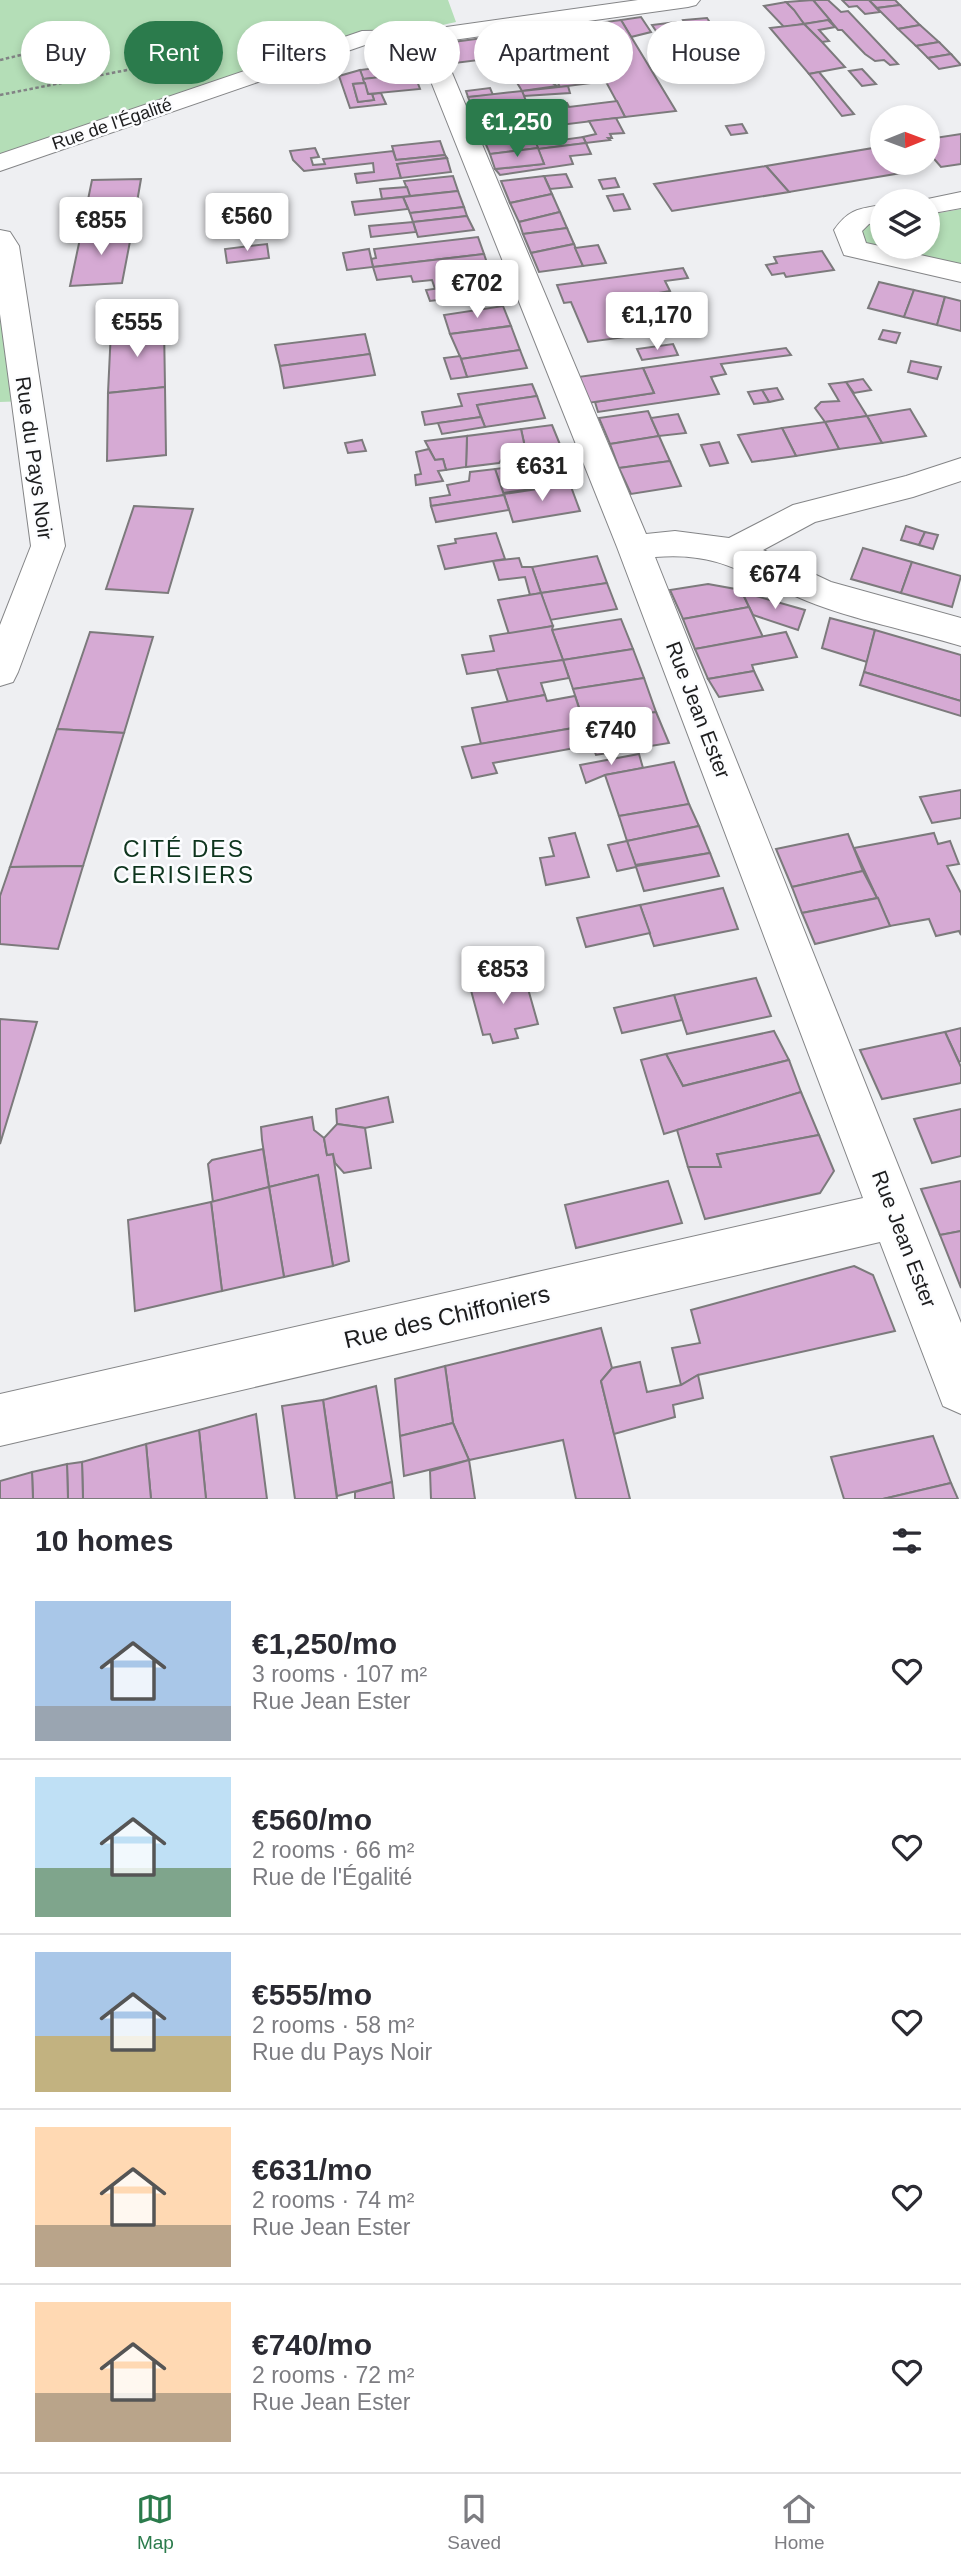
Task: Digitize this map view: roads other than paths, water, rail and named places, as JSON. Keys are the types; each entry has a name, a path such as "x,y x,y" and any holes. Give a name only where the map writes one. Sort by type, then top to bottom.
{"street":[{"name":"Rue de l'Égalité","path":"460,32 688,0"},
{"name":"Rue de l'Égalité","path":"0,163 364,38"},
{"name":"Rue Jean Ester","path":"444,84 634,547 961,1388"},
{"path":"940,204 961,200"},
{"path":"870,215 860,217 848,230 854,249 870,253"},
{"name":"Rue du Pays Noir","path":"0,238 5,246 48,547 0,672"},
{"path":"899,259 961,273"},
{"path":"733,551 805,513 913,486 961,469"},
{"path":"634,547 675,542 733,551 820,592 961,632"},
{"name":"Rue des Chiffoniers","path":"0,1420 895,1215"}],"district":[{"name":"CITÉ DES CERISIERS","path":"184,862"}]}
